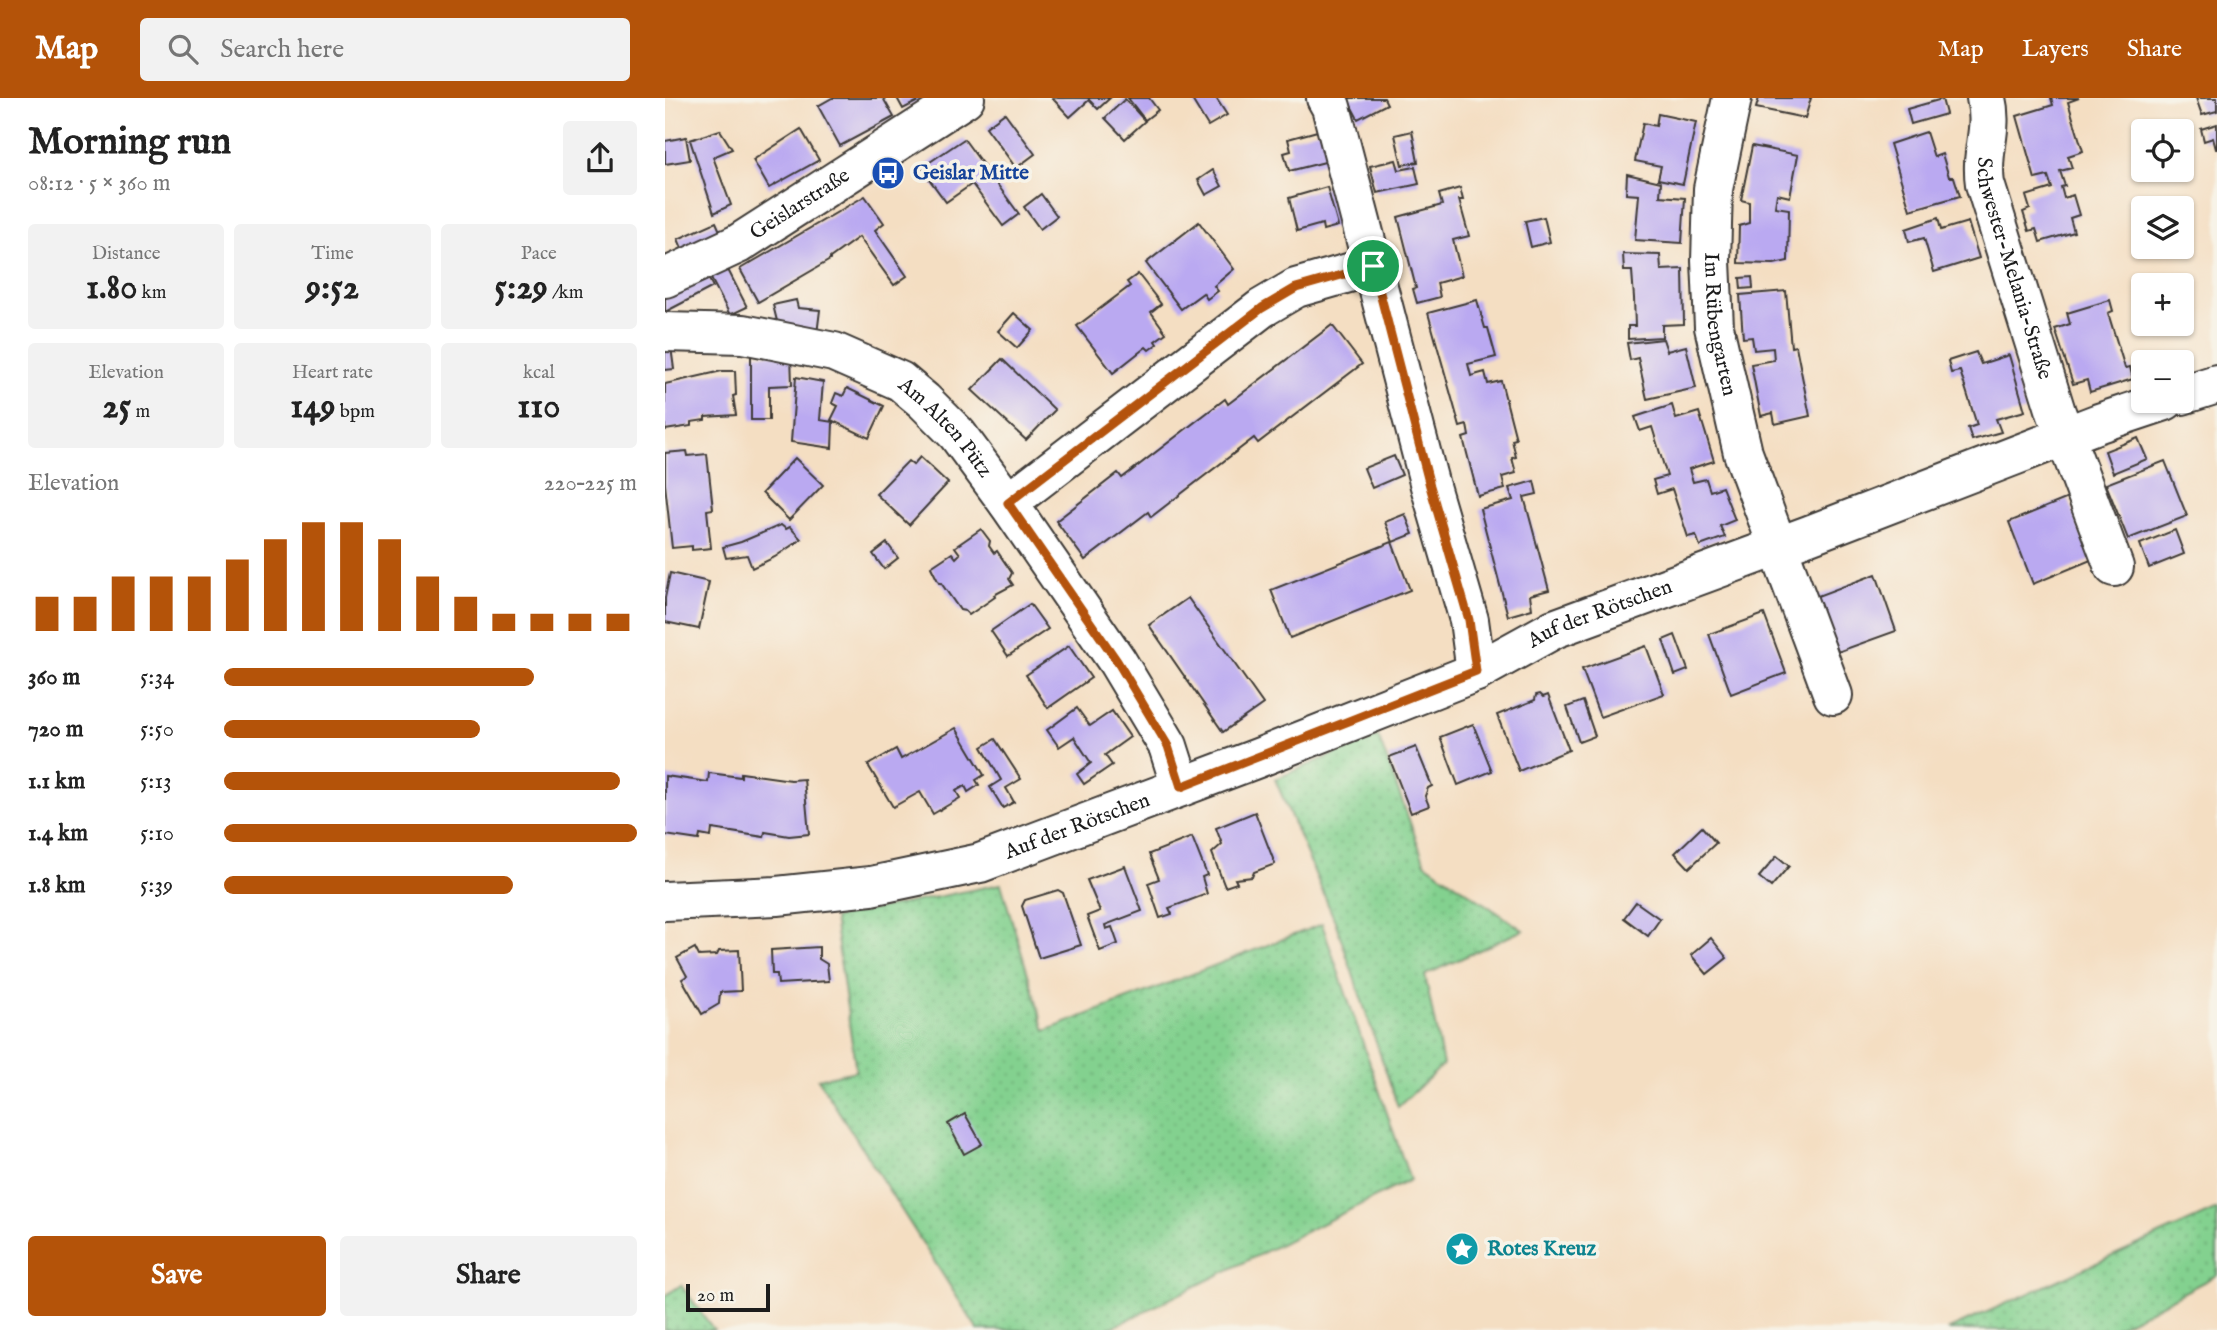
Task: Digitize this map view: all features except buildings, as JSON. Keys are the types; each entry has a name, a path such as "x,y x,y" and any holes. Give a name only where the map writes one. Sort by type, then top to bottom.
{"street":[{"name":"Geislarstraße","path":"665,278 738,244 965,98"},
{"path":"1327,98 1430,486 1469,620 1476,671"},
{"name":"Im Rübengarten","path":"1732,98 1713,189 1711,261 1714,327 1742,453 1778,546"},
{"name":"Schwester-Melania-Straße","path":"1986,98 1990,124 1983,153 1985,184 2065,436"},
{"path":"1008,503 1262,308 1296,288 1373,266"},
{"name":"Am Alten Pütz","path":"665,332 743,334 834,352 890,377 924,401 957,434 1117,661 1168,746 1181,787"},
{"path":"2194,391 2217,384"},
{"name":"Auf der Rötschen","path":"665,901 777,896 871,886 980,863 1476,671 1554,629 2131,413"},
{"path":"2065,436 2114,567"},
{"path":"1778,546 1833,695"}],"green space":[{"path":"1378,736 1425,863 1523,930 1425,975 1443,1065 1398,1107 1335,921 1275,779"},
{"path":"1001,884 1045,1031 1322,924 1410,1180 1107,1330 978,1330 818,1079 856,1071 834,918"},
{"path":"2217,1209 2217,1275 2112,1330 1947,1330"},
{"path":"681,1285 714,1330 665,1330 665,1296"}],"place":[{"name":"Geislar Mitte","path":"888,173"},
{"name":"Rotes Kreuz","path":"1462,1249"}],"route":[{"path":"1373,266 1430,486 1469,620 1476,671 1181,787 1168,746 1117,661 1008,503 1262,308 1296,288 1373,266"}]}
